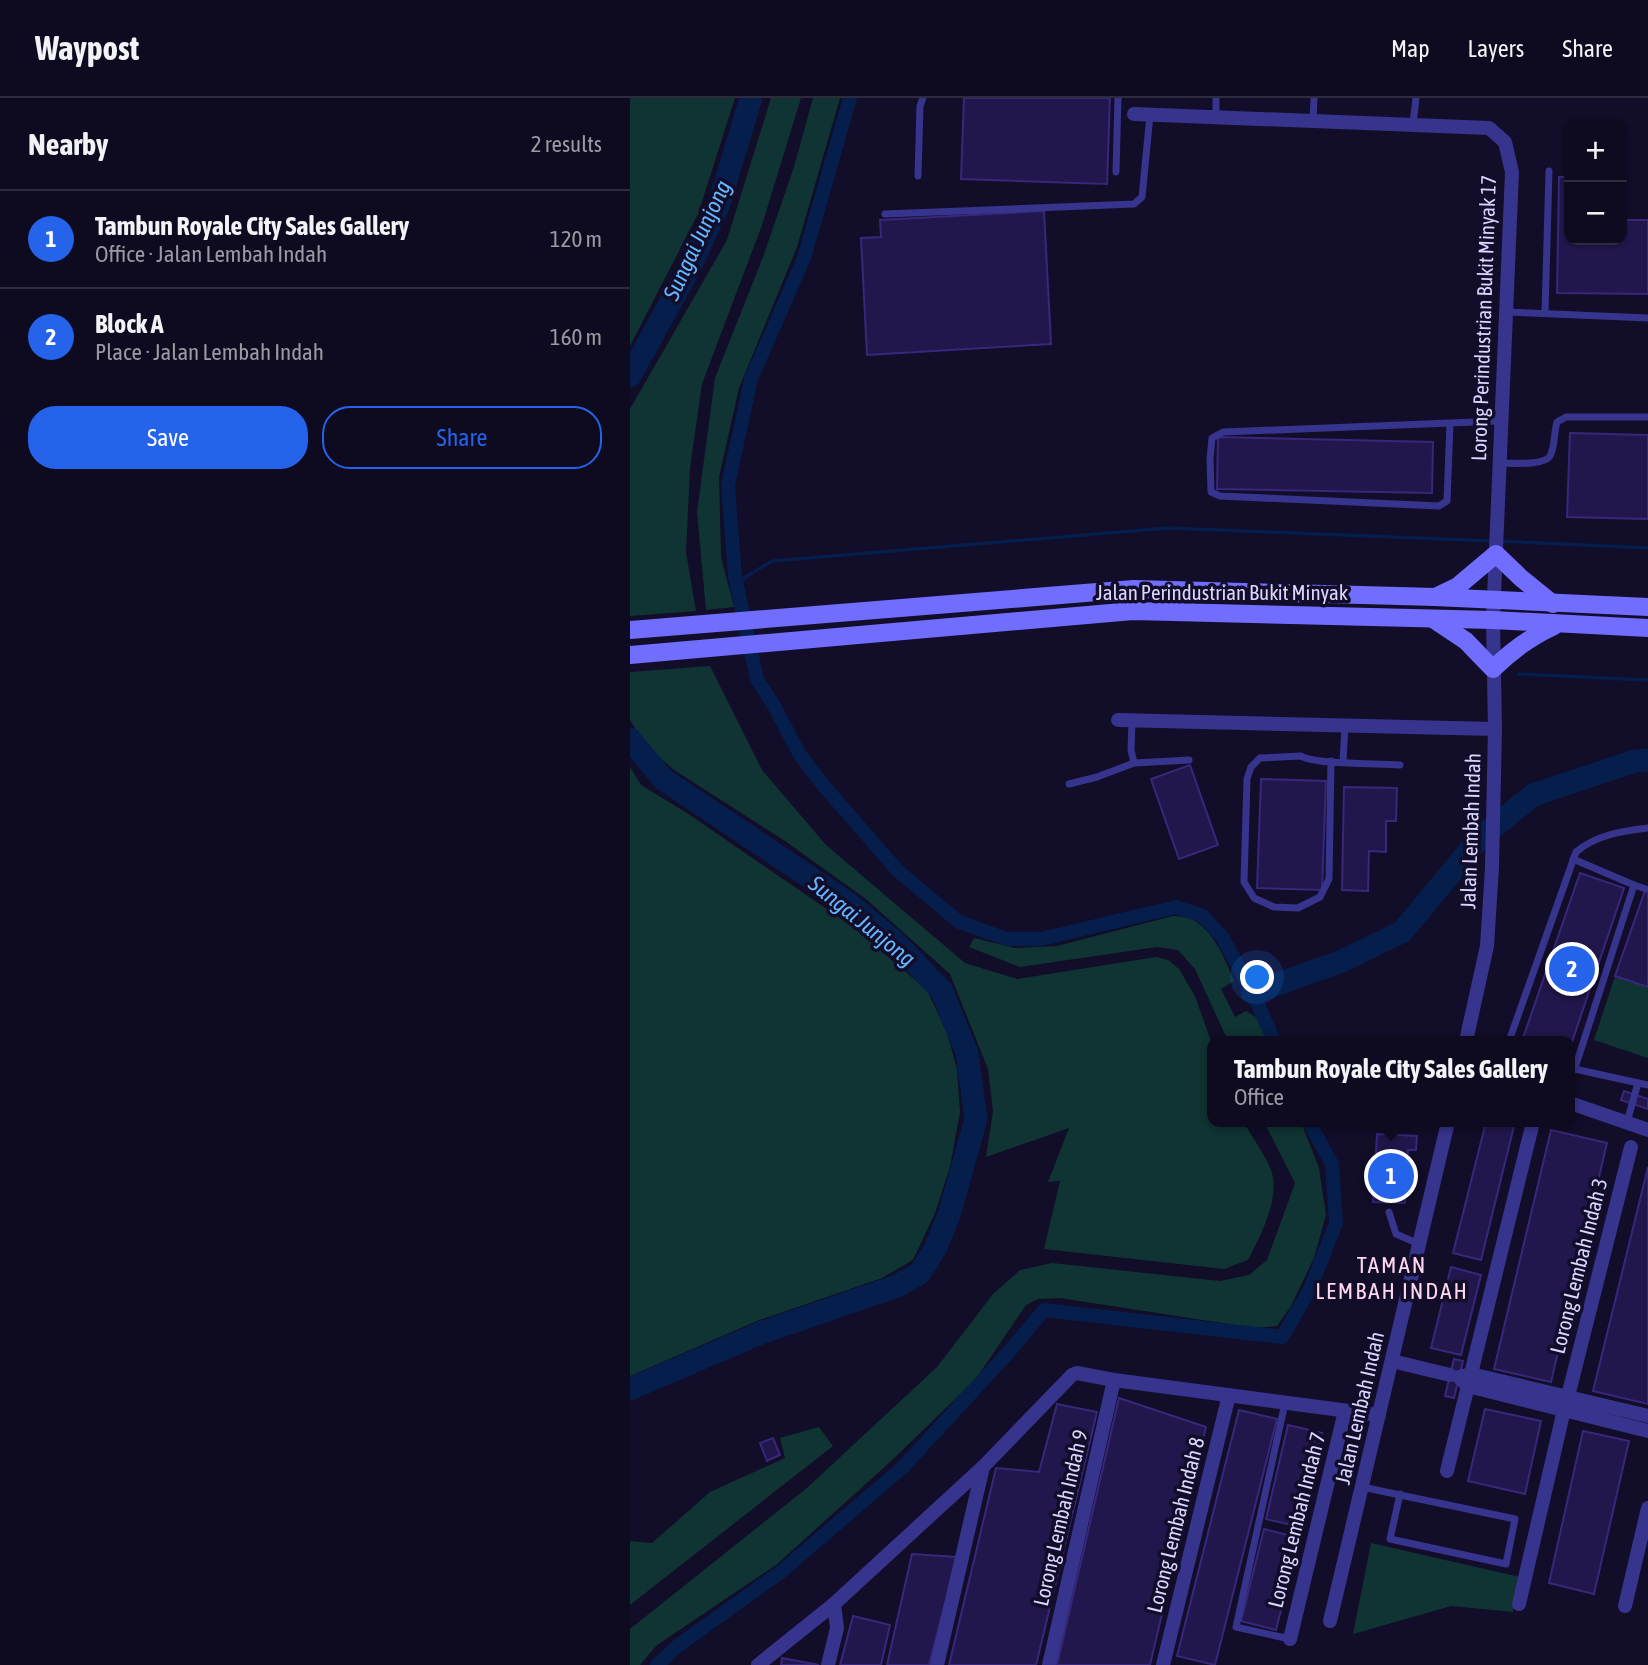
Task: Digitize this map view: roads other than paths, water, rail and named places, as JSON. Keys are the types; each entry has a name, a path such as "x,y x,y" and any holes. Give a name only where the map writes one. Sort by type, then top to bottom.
{"main road":[{"path":"1435,597 1458,586 1497,545 1521,579 1553,604"},
{"name":"Jalan Perindustrian Bukit Minyak","path":"630,629 1134,589 1435,597 1494,602 1648,607"},
{"name":"Jalan Perindustrian Bukit Minyak","path":"630,655 1133,611 1493,620 1648,628"},
{"path":"1433,619 1466,641 1493,669 1523,643 1558,624"}],"street":[{"name":"Lorong Perindustrian Bukit Minyak 17","path":"1134,114 1489,128 1505,142 1512,172 1493,620"},
{"name":"Jalan Lembah Indah","path":"1467,1036 1488,946 1495,729 1493,620"},
{"path":"1125,720 1495,729"},
{"path":"1575,1105 1648,1129"},
{"name":"Jalan Lembah Indah","path":"1330,1621 1447,1127"},
{"path":"1447,1471 1532,1127"},
{"name":"Lorong Lembah Indah 3","path":"1519,1604 1566,1403 1631,1147"},
{"path":"1392,1361 1450,1375"},
{"path":"758,1665 834,1604 983,1467 1072,1375 1077,1373 1380,1415"},
{"name":"Lorong Lembah Indah 9","path":"1049,1665 1114,1380"},
{"path":"1469,1380 1566,1403 1648,1416"},
{"name":"Lorong Lembah Indah 8","path":"1163,1665 1229,1395"},
{"path":"1566,1403 1648,1431"},
{"name":"Lorong Lembah Indah 7","path":"1290,1639 1345,1411"},
{"path":"937,1665 983,1467"},
{"path":"1625,1606 1648,1508"},
{"path":"828,1665 837,1628 834,1604"}],"lane":[{"path":"918,176 920,106 923,98"},
{"path":"1116,172 1118,98"},
{"path":"1216,98 1216,117"},
{"path":"1313,121 1314,98"},
{"path":"1413,125 1416,98"},
{"path":"885,214 1134,204 1142,197 1150,114"},
{"path":"1545,312 1549,172"},
{"path":"1506,312 1648,318"},
{"path":"1499,463 1546,460 1551,455 1556,422 1566,418 1648,417"},
{"path":"1450,423 1447,501 1439,506 1220,496 1211,492 1212,438 1223,432 1500,421"},
{"path":"1125,720 1134,764"},
{"path":"1343,761 1345,726"},
{"path":"1331,761 1329,879 1320,897 1298,908 1274,908 1254,898 1244,882 1247,779 1251,767 1260,758 1301,756 1307,759 1400,765"},
{"path":"1069,784 1134,764 1189,760"},
{"path":"1510,1036 1576,852 1588,842 1622,831 1648,828"},
{"path":"1573,859 1646,889"},
{"path":"1575,1059 1634,885"},
{"path":"1575,1069 1648,1085"},
{"path":"1627,1123 1638,1083"},
{"path":"1389,1212 1395,1234 1420,1244"},
{"path":"1281,1402 1236,1628 1290,1639"},
{"path":"1362,1487 1400,1494 1515,1519 1506,1564 1390,1539 1400,1494"}],"waterway":[{"name":"Sungai Junjong","path":"630,376 689,269 719,204 751,98"},
{"path":"850,98 804,258 751,379 728,485 735,577 757,679 800,755 823,785 898,871 959,922 1007,939 1041,939 1176,907 1203,916 1222,937 1253,993 1272,1036"},
{"path":"736,583 772,561 1168,528 1492,541"},
{"path":"1500,541 1648,548"},
{"path":"1519,674 1648,680"},
{"name":"Sungai Junjong","path":"630,739 663,779 848,903 894,941 942,991 967,1053 976,1119 949,1215 935,1249 920,1273 897,1286 763,1332 630,1389"},
{"path":"1253,993 1342,961 1402,932 1479,839 1533,795 1635,761 1648,760"},
{"path":"657,1665 679,1645 782,1571 903,1467 1044,1310 1282,1337 1310,1289 1336,1223 1332,1164 1312,1127"}],"place":[{"name":"Block A","path":"1572,969"},
{"name":"Tambun Royale City Sales Gallery","path":"1391,1176"}],"district":[{"name":"TAMAN LEMBAH INDAH","path":"1392,1278"}]}
